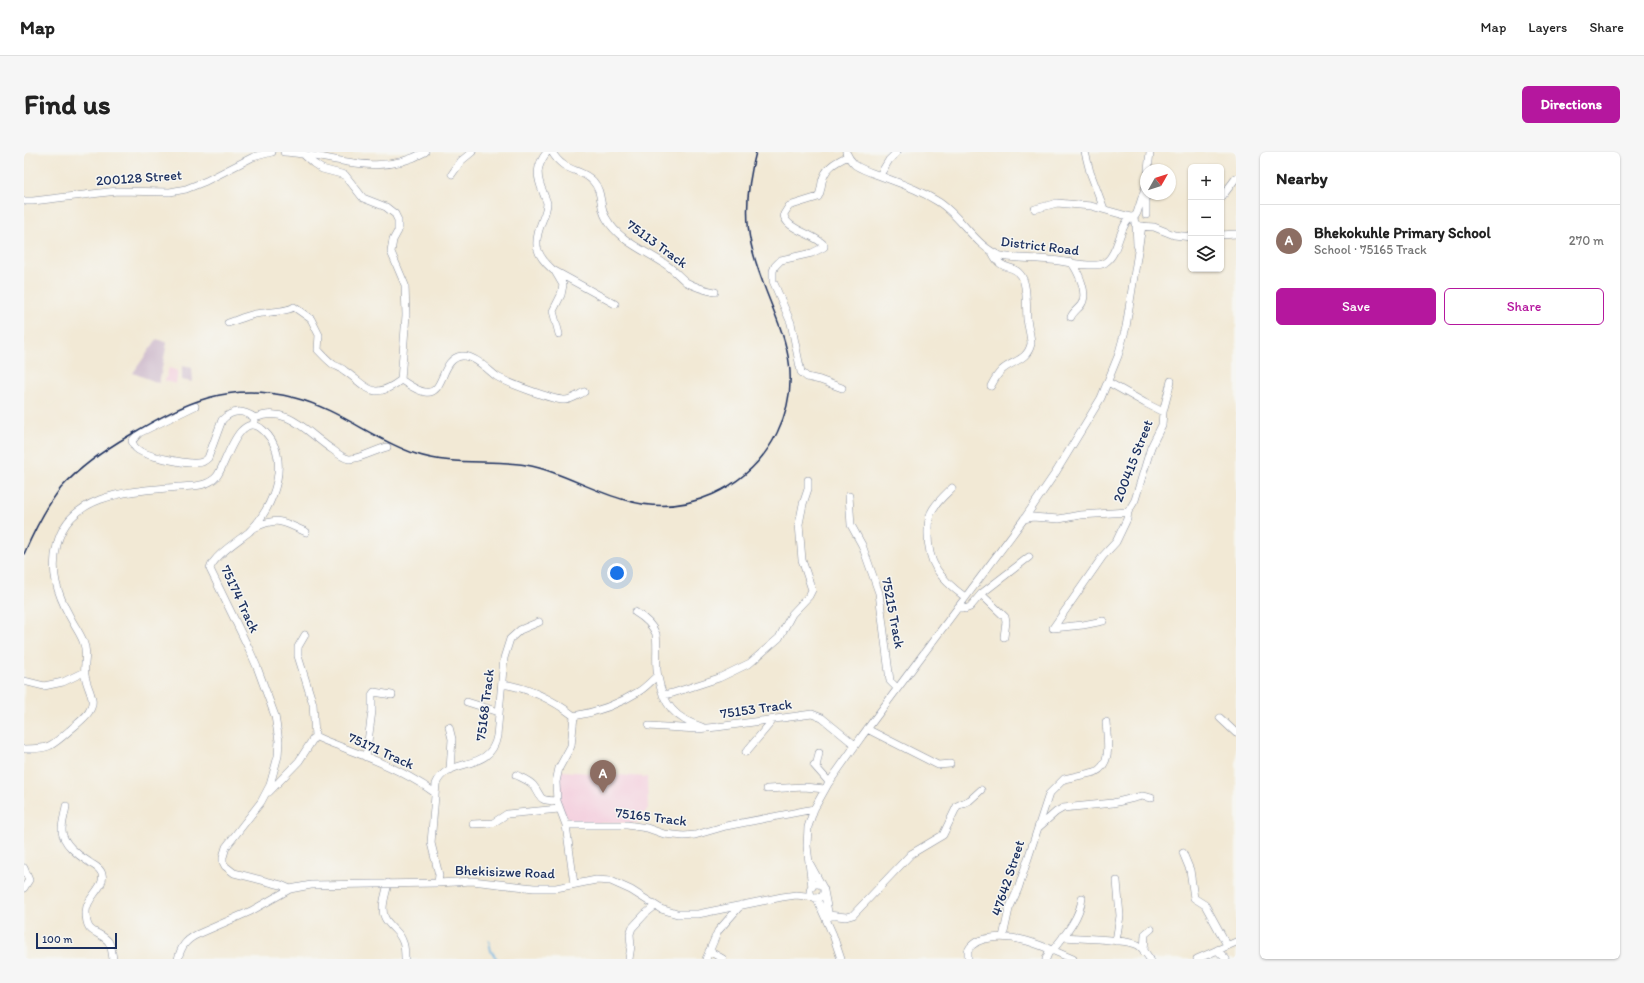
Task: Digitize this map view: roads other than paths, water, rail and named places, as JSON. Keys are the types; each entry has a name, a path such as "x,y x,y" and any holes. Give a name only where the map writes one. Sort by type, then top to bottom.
{"street":[{"name":"200128 Street","path":"24,201 33,202 117,191 170,192 186,189 206,181 253,157 272,152"},
{"path":"284,152 379,166 404,162 425,152"},
{"path":"452,174 461,161 472,152"},
{"path":"552,152 538,168 538,178 547,205 536,240 536,246 545,263 556,273 615,304"},
{"name":"75113 Track","path":"552,152 561,164 570,170 585,175 596,185 606,218 617,232 630,244 667,265 689,283 715,292"},
{"path":"880,176 889,160 897,152"},
{"path":"1085,152 1090,172 1104,209"},
{"path":"1149,164 1150,152"},
{"path":"303,154 313,164 322,169 345,175 363,198 386,207 395,214 398,220 398,231 393,240 391,252 405,285 406,315 401,380"},
{"path":"842,388 807,377 801,372 798,364 791,323 773,280 773,272 775,266 781,260 819,250 824,247 824,244 818,239 791,225 786,220 784,214 789,206 818,197 821,190 822,179 828,168 847,154"},
{"name":"District Road","path":"847,154 855,165 937,201 992,252 1008,258 1071,262 1092,266 1105,263 1113,255 1124,228 1134,215"},
{"path":"1224,194 1236,178"},
{"path":"830,927 815,897 811,893 807,846 808,827 814,809 829,782 855,745 1024,519 1081,433 1101,398 1118,356 1126,327 1138,253 1139,225 1134,215 1140,200"},
{"path":"1139,225 1147,222 1146,200"},
{"path":"1035,209 1057,203 1091,206 1134,215 1142,212 1159,229"},
{"path":"1124,228 1131,224 1139,225 1159,229 1177,236 1188,237"},
{"path":"1224,235 1236,234"},
{"path":"991,386 997,375 1003,369 1025,357 1030,350 1031,344 1025,285 1022,275 1016,270 1002,266 992,252"},
{"path":"1071,262 1080,275 1084,298 1081,305 1071,317"},
{"path":"556,273 563,285 561,295 553,311 559,334"},
{"path":"228,323 253,314 277,310 289,310 294,307 311,319 319,335 318,350 333,365 345,371 366,388 380,392 401,380"},
{"path":"401,380 424,392 432,391 440,382 447,365 451,360 462,356 468,357 484,365 495,375 507,382 556,400 567,400 584,392"},
{"name":"200415 Street","path":"1024,519 1040,517 1059,519 1080,515 1128,512 1135,500 1151,447 1162,425 1163,412 1171,380"},
{"path":"1108,382 1163,412"},
{"name":"75174 Track","path":"195,406 139,433 132,441 137,450 150,456 183,463 202,462 208,458 211,452 220,425 226,416 235,411 243,412 264,430 272,443 278,459 279,466 277,482 267,508 250,530 214,560 210,569 250,649 278,727 279,742 278,756 270,785 250,817 226,847 223,862 225,866 234,873 281,885 290,889"},
{"path":"24,749 36,749 52,746 91,710 92,700 84,672 86,653 84,642 58,592 54,575 56,545 70,518 80,509 95,501 126,493 203,485 217,476 236,437 242,430 254,422 273,413 286,416 306,429 334,451 348,459 356,458 387,447"},
{"path":"664,695 674,694 708,682 742,668 750,663 782,634 792,614 810,596 812,590 802,560 799,524 808,489 808,480"},
{"path":"952,488 933,509 929,518 929,549 931,561 935,568 965,597"},
{"name":"75215 Track","path":"848,496 851,525 862,545 879,594 890,681 897,688"},
{"path":"1103,621 1083,626 1053,628 1103,556 1116,542 1127,519 1128,512"},
{"path":"250,530 273,521 281,522 306,532"},
{"path":"958,607 968,608 981,594 1029,557"},
{"path":"981,594 1004,617 1006,622 1004,637"},
{"path":"636,612 653,627 657,643 658,676 668,706 675,713 689,722 706,728"},
{"name":"75168 Track","path":"438,884 439,876 431,843 435,793 439,778 450,770 483,758 494,748 504,658 510,640 520,630 539,622"},
{"path":"266,793 274,788 299,761 315,736 310,693 298,656 298,647 305,635"},
{"path":"24,681 44,686 63,682 84,672"},
{"path":"502,684 529,690 548,698 574,716 594,712 615,704 640,691 658,676"},
{"path":"366,757 372,712 372,695 374,692 392,695"},
{"path":"467,702 499,712"},
{"name":"75153 Track","path":"649,726 706,728 806,715 817,715 855,745"},
{"path":"574,716 571,746 559,768 556,782 559,810 566,825 574,884"},
{"path":"1220,718 1236,733"},
{"path":"746,752 773,720"},
{"name":"47642 Street","path":"1003,936 1009,909 1018,889 1049,794 1052,789 1067,778 1096,772 1105,764 1107,756 1106,722"},
{"path":"449,727 452,739 450,770"},
{"path":"867,729 938,765 950,764"},
{"name":"75171 Track","path":"315,736 366,757 414,780 435,793"},
{"path":"819,753 815,766 829,782"},
{"path":"516,775 532,784 541,799 557,801"},
{"path":"768,789 804,787 825,789"},
{"path":"828,915 846,917 853,915 911,854 942,835 957,806 970,800 981,790"},
{"path":"1038,828 1056,812 1063,808 1113,803 1142,796 1151,798"},
{"path":"66,806 62,831 64,839 83,858 100,870 103,875 100,885 87,904 87,922 94,933 108,941 113,959"},
{"name":"75165 Track","path":"566,825 627,825 647,828 664,834 684,836 696,835 726,826 814,809"},
{"path":"473,824 494,823 507,814 559,810"},
{"path":"1183,853 1190,870 1195,898 1205,905 1227,945"},
{"path":"809,862 823,888 830,927 840,959"},
{"path":"24,868 29,880 24,888"},
{"name":"Bhekisizwe Road","path":"178,959 182,946 188,940 251,911 290,889 311,885 388,883 438,884 472,881 534,888 556,888 596,880 611,881 631,890 660,909 677,914 690,914 796,895 811,888"},
{"path":"1116,941 1120,916 1118,881"},
{"path":"388,883 383,909 384,914 387,922 404,942 405,959"},
{"path":"811,888 818,884 823,888"},
{"path":"815,897 822,895 823,888"},
{"name":"Bhekisizwe Road","path":"796,895 815,897"},
{"path":"1046,959 1051,950 1063,937 1079,911 1082,898"},
{"path":"706,959 718,931 741,905"},
{"path":"629,959 631,946 630,934 632,928 655,906"},
{"path":"1144,952 1145,934 1151,929"},
{"path":"968,959 968,951 974,944 982,939 1003,936 1024,939 1073,959"},
{"path":"1063,937 1136,944 1150,959"},
{"path":"1197,959 1236,942"},
{"path":"1217,950 1226,959"},
{"path":"709,951 723,959"}],"waterway":[{"path":"489,941 491,951 497,959"}],"railway":[{"path":"24,554 40,520 55,496 61,488 85,466 120,441 150,423 189,404 228,394 249,392 271,393 295,398 327,409 386,441 416,454 443,460 499,462 526,465 563,476 612,496 648,505 670,505 692,501 713,494 732,484 750,470 765,453 777,433 787,406 790,382 789,359 783,337 758,269 749,232 747,209 749,186 756,152"}],"place":[{"name":"Bhekokuhle Primary School","path":"603,793"}]}
